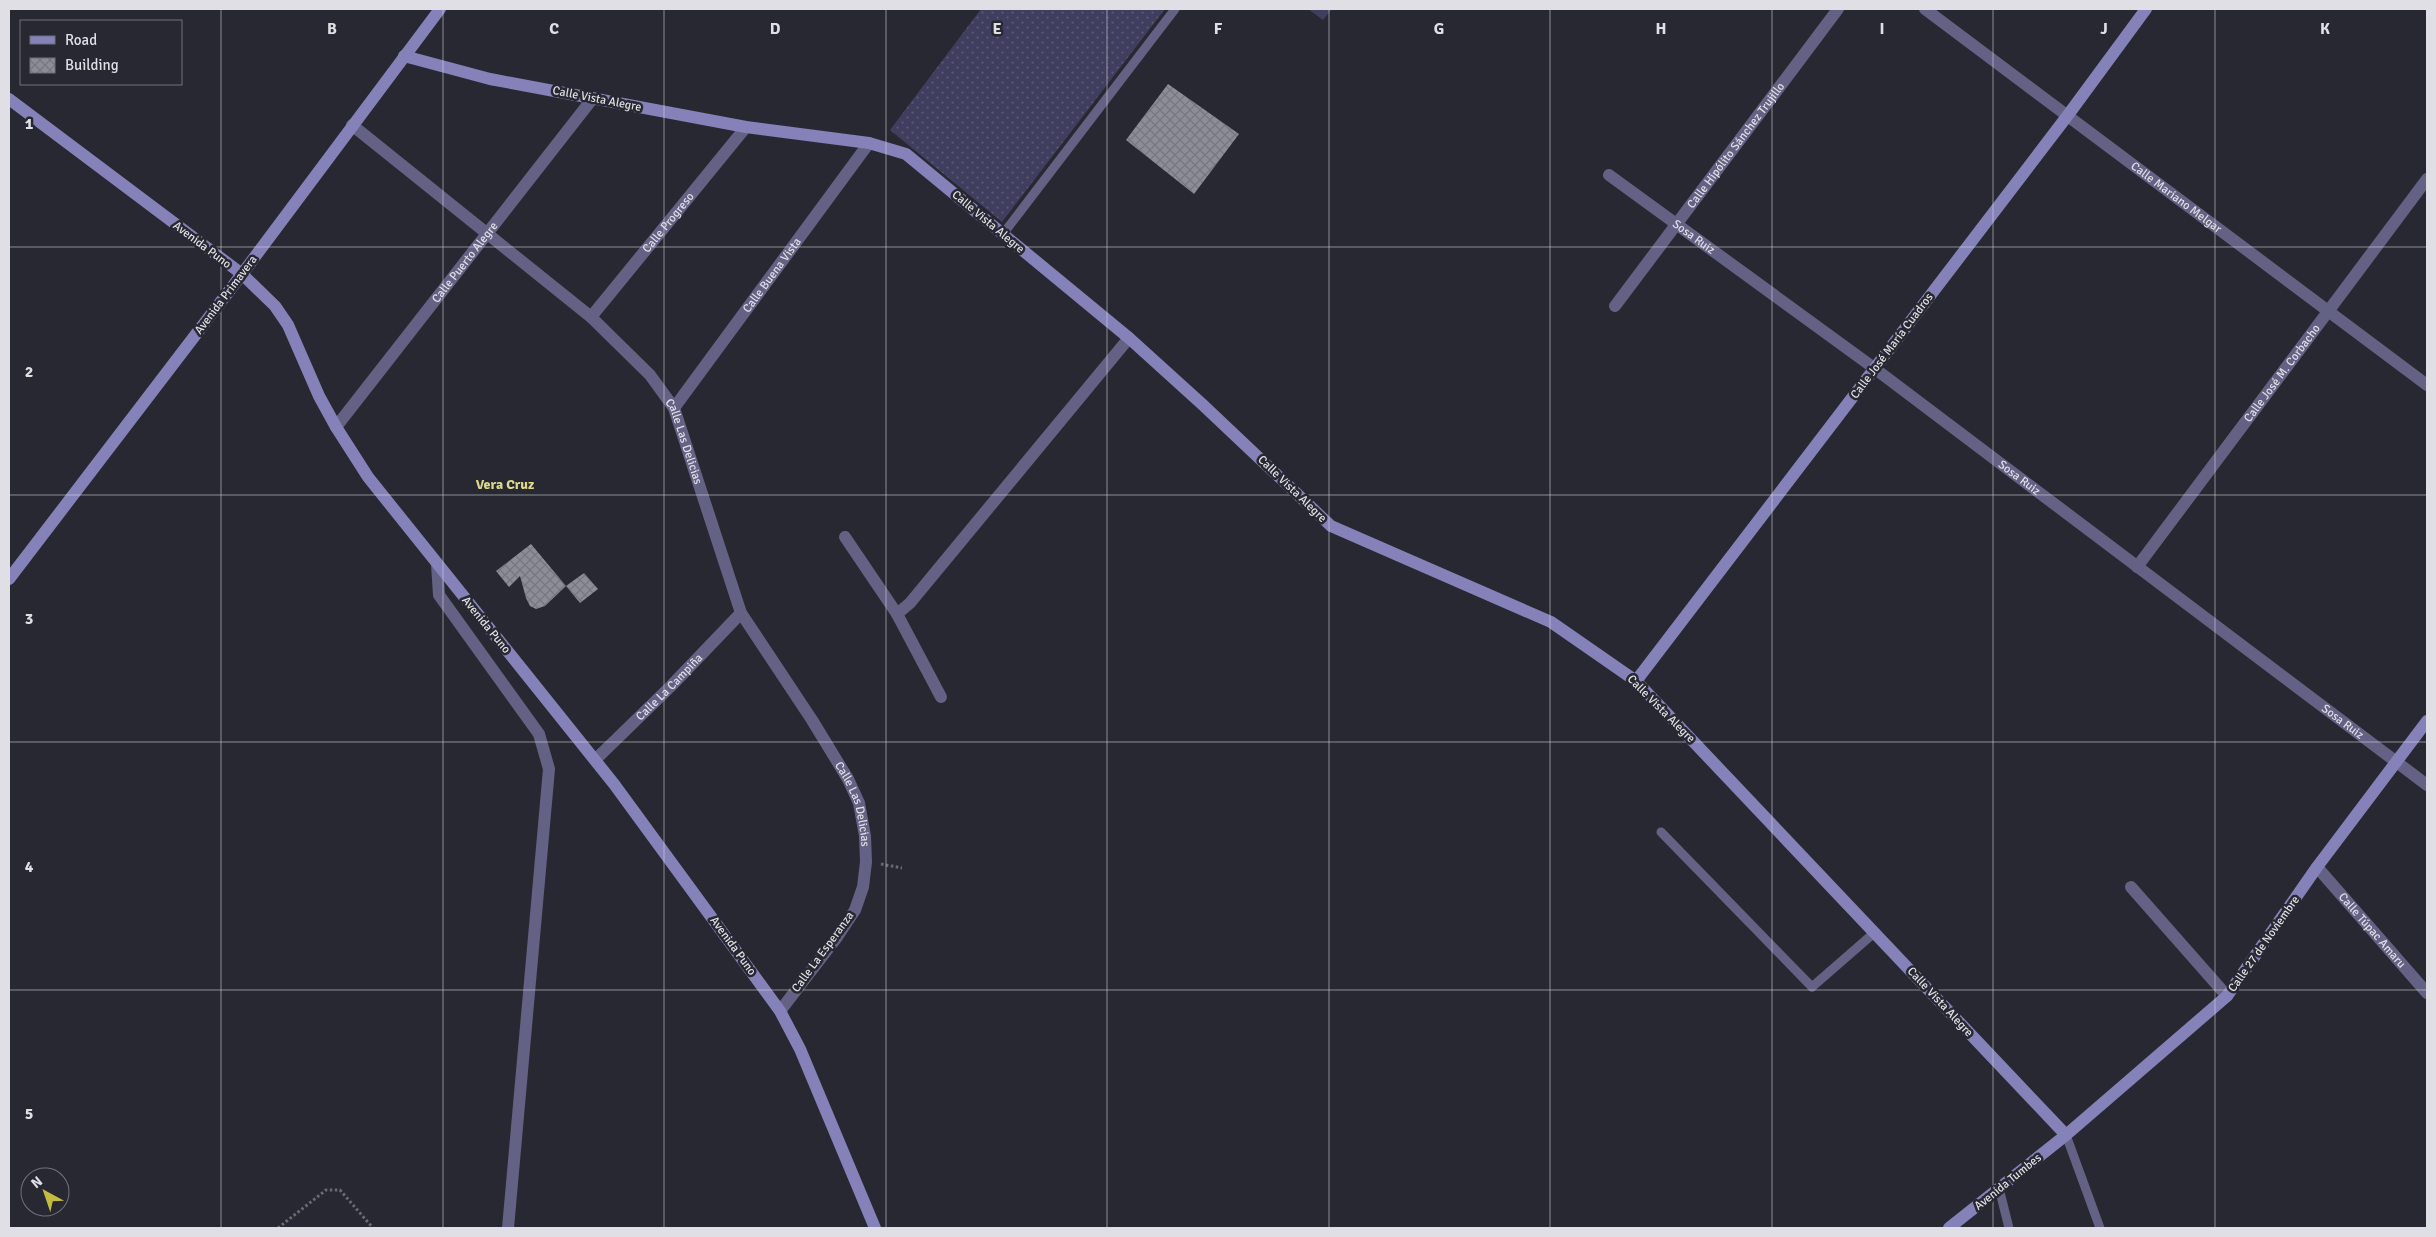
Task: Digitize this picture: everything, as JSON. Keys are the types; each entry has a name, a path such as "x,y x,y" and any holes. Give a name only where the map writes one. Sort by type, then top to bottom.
{"street":[{"name":"Avenida Primavera","path":"9,579 242,274 440,9"},
{"name":"Calle Hipólito Sánchez Trujillo","path":"1615,306 1838,9"},
{"name":"Calle Mariano Melgar","path":"1925,9 2427,385"},
{"name":"Calle José María Cuadros","path":"1636,681 2068,115 2146,9"},
{"name":"Calle Vista Alegre","path":"404,56 490,78 746,127 869,143 906,154 1129,338 1203,405 1330,526 1551,622 1636,681 2066,1135"},
{"name":"Calle Puerto Alegre","path":"336,427 593,98"},
{"name":"Avenida Puno","path":"9,99 242,274 275,306 288,325 336,427 368,477 595,760 780,1011 800,1049 875,1228"},
{"name":"Calle Las Delicias","path":"352,125 591,317 650,375 674,408 741,613 812,720 848,779 859,803 865,836 866,862"},
{"name":"Calle Progreso","path":"591,317 746,127"},
{"name":"Calle Buena Vista","path":"674,408 869,143"},
{"name":"Sosa Ruiz","path":"1609,175 1874,368 2427,785"},
{"name":"Calle José M. Corbacho","path":"2137,567 2330,312 2427,179"},
{"path":"897,614 910,603 1129,338"},
{"path":"844,537 897,614 941,697"},
{"path":"437,564 439,595 539,734 549,769 508,1228"},
{"name":"Calle La Campiña","path":"595,760 671,686 741,613"},
{"name":"Calle 27 de Noviembre","path":"2066,1135 2227,996 2317,867 2427,721"},
{"name":"Calle La Esperanza","path":"780,1011 838,937 855,910 863,888 866,862"},
{"name":"Calle Túpac Amaru","path":"2317,867 2427,994"},
{"path":"2131,887 2227,996"},
{"name":"Avenida Tumbes","path":"1949,1228 2066,1135"}],"lane":[{"path":"1003,234 1175,9"},
{"path":"1662,832 1812,987 1874,933"},
{"path":"2066,1135 2100,1228"},
{"path":"1999,1188 2008,1228"}],"path":[{"path":"866,862 902,868"},
{"path":"278,1228 326,1190 340,1190 373,1228"}],"shaded area":[{"path":"981,9 1165,9 1002,222 890,130"},
{"path":"1308,9 1332,9 1323,20"}],"building":[{"path":"1168,84 1239,134 1194,194 1126,140"},
{"path":"531,544 566,586 545,606 536,609 530,606 526,598 520,576 509,587 496,571"},
{"path":"584,573 598,589 580,603 566,586"}],"district":[{"name":"Vera Cruz","path":"505,484"}]}
